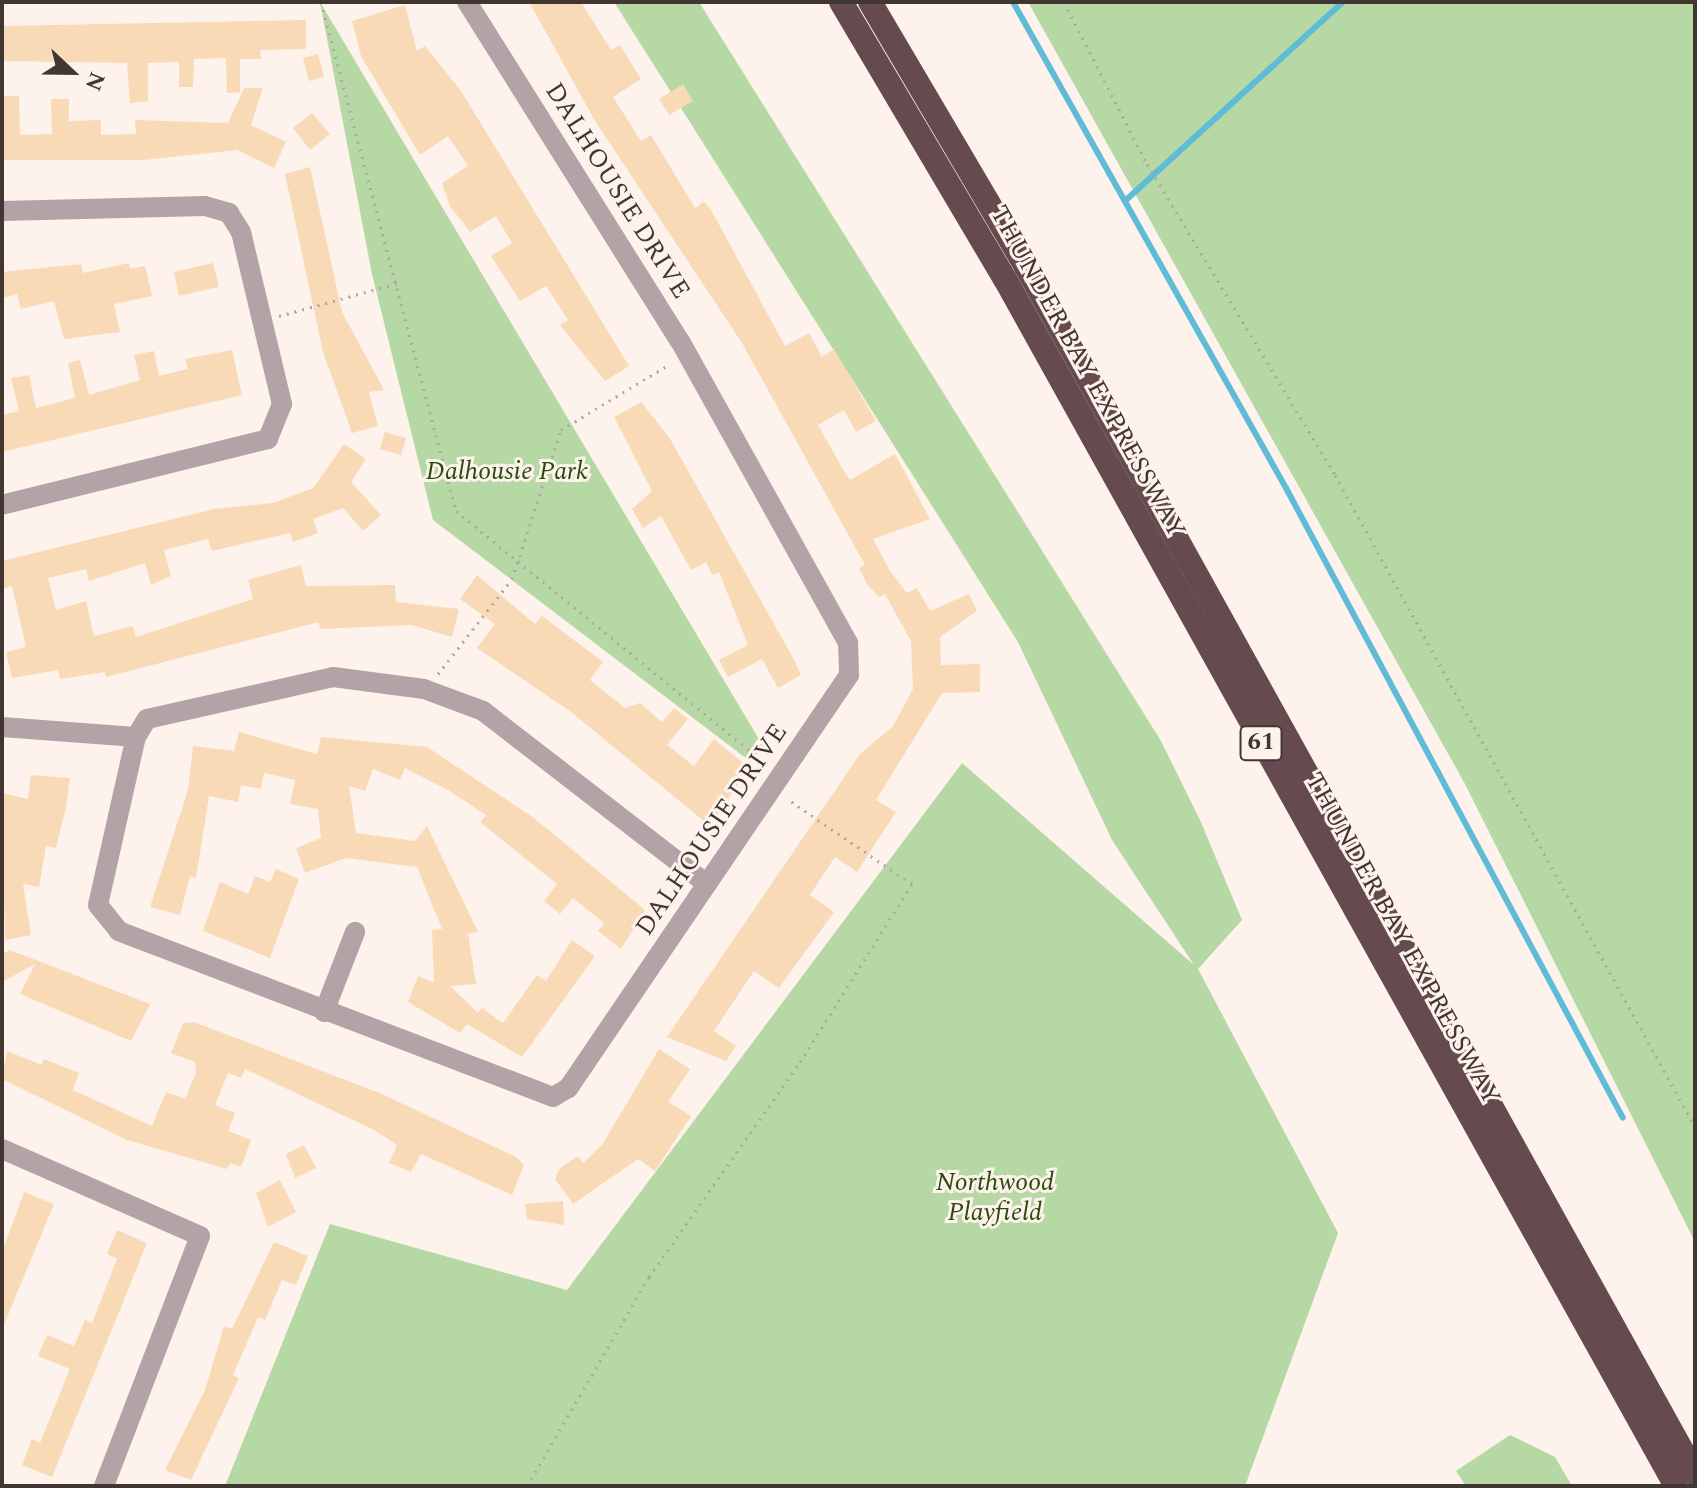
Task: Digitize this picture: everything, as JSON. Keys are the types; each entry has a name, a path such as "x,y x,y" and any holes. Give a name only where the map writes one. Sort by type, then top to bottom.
{"highway":[{"name":"THUNDER BAY EXPRESSWAY","path":"841,2 1005,279 1676,1486"},
{"name":"THUNDER BAY EXPRESSWAY","path":"870,2 1026,267 1695,1474"}],"street":[{"name":"DALHOUSIE DRIVE","path":"136,737 97,894 101,915 119,931 324,1012 553,1097 568,1088 849,675 851,653 687,354 467,2"},
{"path":"2,211 218,208 237,222 282,404 268,439 2,505"},
{"path":"2,727 136,737 156,714 303,680 364,678 424,689 510,728 707,884"},
{"path":"324,1012 355,932"},
{"path":"2,1149 200,1236 104,1486"}],"path":[{"path":"321,2 456,511 777,782 912,884 800,1062 649,1277 527,1486"},
{"path":"1064,2 1147,164 1343,489 1695,1127"},
{"path":"262,321 398,283"},
{"path":"424,689 519,563 561,430 687,354"}],"green space":[{"name":"Dalhousie Park","path":"320,2 763,746 751,762 433,520 372,274"},
{"name":"Northwood Playfield","path":"614,2 699,2 1161,741 1200,820 1242,920 1198,969 1338,1233 1245,1486 225,1486 330,1224 567,1290 962,763 1194,965 1112,840 1018,642"},
{"path":"1028,2 1695,2 1695,1242 1465,784"},
{"path":"1510,1435 1555,1457 1572,1486 1466,1486 1456,1471"}],"building":[{"path":"529,2 581,2 611,50 620,45 641,79 613,97 641,141 651,135 695,208 704,202 710,208 785,346 809,333 822,357 834,349 876,421 856,432 844,410 818,425 850,480 895,454 930,519 873,539 890,571 907,593 917,588 930,611 969,594 977,611 940,637 941,665 980,664 980,692 942,693 876,800 896,812 857,872 835,857 810,895 834,912 779,988 754,971 714,1031 736,1046 726,1061 667,1037 860,754 893,726 913,689 911,641 885,594 879,597 867,584 859,568 865,565 742,343 595,121"},
{"path":"405,5 417,51 425,46 461,91 629,366 605,381 560,325 568,320 546,286 520,301 491,256 512,243 496,216 470,232 450,206 442,183 468,166 448,136 420,155 361,56 352,21"},
{"path":"306,20 306,49 260,50 261,59 240,59 240,92 227,93 226,58 194,59 193,87 179,87 179,62 148,63 148,101 130,103 127,63 2,61 2,26"},
{"path":"318,54 324,77 309,81 303,58"},
{"path":"683,84 693,101 669,115 659,99"},
{"path":"244,88 263,88 251,125 286,142 274,168 237,150 144,160 2,160 2,96 19,96 20,135 52,134 51,99 69,99 69,121 101,120 101,135 136,134 135,120 228,123"},
{"path":"312,113 330,134 310,150 293,128"},
{"path":"310,167 342,312 384,390 369,392 378,426 352,433 323,352 285,174"},
{"path":"129,263 130,269 145,266 152,296 114,304 120,332 64,339 54,301 21,309 17,294 2,298 2,272 81,264 83,273"},
{"path":"213,263 219,287 179,296 174,272"},
{"path":"232,350 242,395 2,452 2,415 19,411 11,378 29,375 36,408 75,398 68,363 80,360 89,395 140,380 134,355 154,351 159,376 188,369 185,359"},
{"path":"641,402 669,437 793,658 801,675 778,688 762,659 728,677 719,660 748,645 719,572 712,575 706,562 691,570 661,516 643,528 632,509 652,491 614,417"},
{"path":"385,432 406,438 401,455 380,449"},
{"path":"344,444 366,459 351,482 381,515 363,531 343,508 313,519 318,533 293,542 290,533 212,551 208,539 164,550 171,576 151,585 145,563 89,581 86,569 48,578 56,610 86,601 94,636 133,626 136,637 253,599 248,580 301,565 306,586 395,585 396,602 459,609 452,637 412,625 320,629 319,622 106,677 105,672 60,679 58,670 12,678 6,652 26,647 12,586 2,589 2,561 214,509 273,503 313,488"},
{"path":"477,575 535,624 542,616 603,662 590,680 625,708 640,703 662,722 674,708 688,719 667,745 694,766 714,739 749,768 710,826 571,712 477,648 495,624 460,599"},
{"path":"239,732 317,754 321,737 427,747 534,818 645,910 621,949 598,931 604,923 573,898 560,914 544,901 557,884 480,822 486,815 448,790 405,768 400,780 373,769 365,791 349,786 356,833 415,841 427,826 478,932 468,933 476,984 450,986 478,1013 482,1008 503,1023 537,975 546,981 572,940 595,956 522,1057 467,1024 460,1033 408,1002 418,976 434,983 432,930 442,929 417,867 346,858 305,873 296,848 321,838 318,809 290,804 295,780 264,773 261,789 241,785 238,802 209,796 196,878 190,876 180,915 150,907 188,790 193,746 234,751"},
{"path":"31,775 70,778 66,807 56,848 46,846 39,887 23,884 31,935 5,940 2,793 28,799"},
{"path":"276,869 299,879 270,958 203,931 220,882 248,894 255,876 270,882"},
{"path":"10,950 150,1004 131,1041 20,994 35,964 2,982 2,954"},
{"path":"194,1022 382,1094 516,1157 524,1165 512,1195 421,1154 411,1172 389,1163 397,1145 374,1130 245,1069 241,1078 228,1073 215,1105 235,1113 228,1131 251,1140 241,1167 230,1163 227,1169 127,1140 2,1079 7,1051 42,1065 44,1059 79,1073 73,1090 152,1126 166,1092 185,1099 196,1073 195,1062 171,1053 183,1023"},
{"path":"659,1049 690,1069 668,1102 691,1116 655,1171 638,1159 573,1204 555,1179 560,1168 578,1156 583,1163 602,1145"},
{"path":"304,1145 316,1168 295,1178 286,1154"},
{"path":"280,1180 296,1212 268,1227 256,1193"},
{"path":"24,1192 54,1204 3,1327 2,1252"},
{"path":"563,1201 564,1225 527,1219 525,1204"},
{"path":"117,1230 147,1243 52,1477 22,1465 32,1439 40,1443 70,1369 38,1356 47,1335 74,1346 85,1320 92,1323 117,1259 107,1254"},
{"path":"274,1242 308,1256 296,1285 282,1280 265,1320 258,1317 233,1375 239,1378 191,1480 165,1470 205,1390 224,1326 232,1329"}],"waterway":[{"path":"1013,2 1286,488 1623,1118"},
{"path":"1126,200 1343,2"}]}
